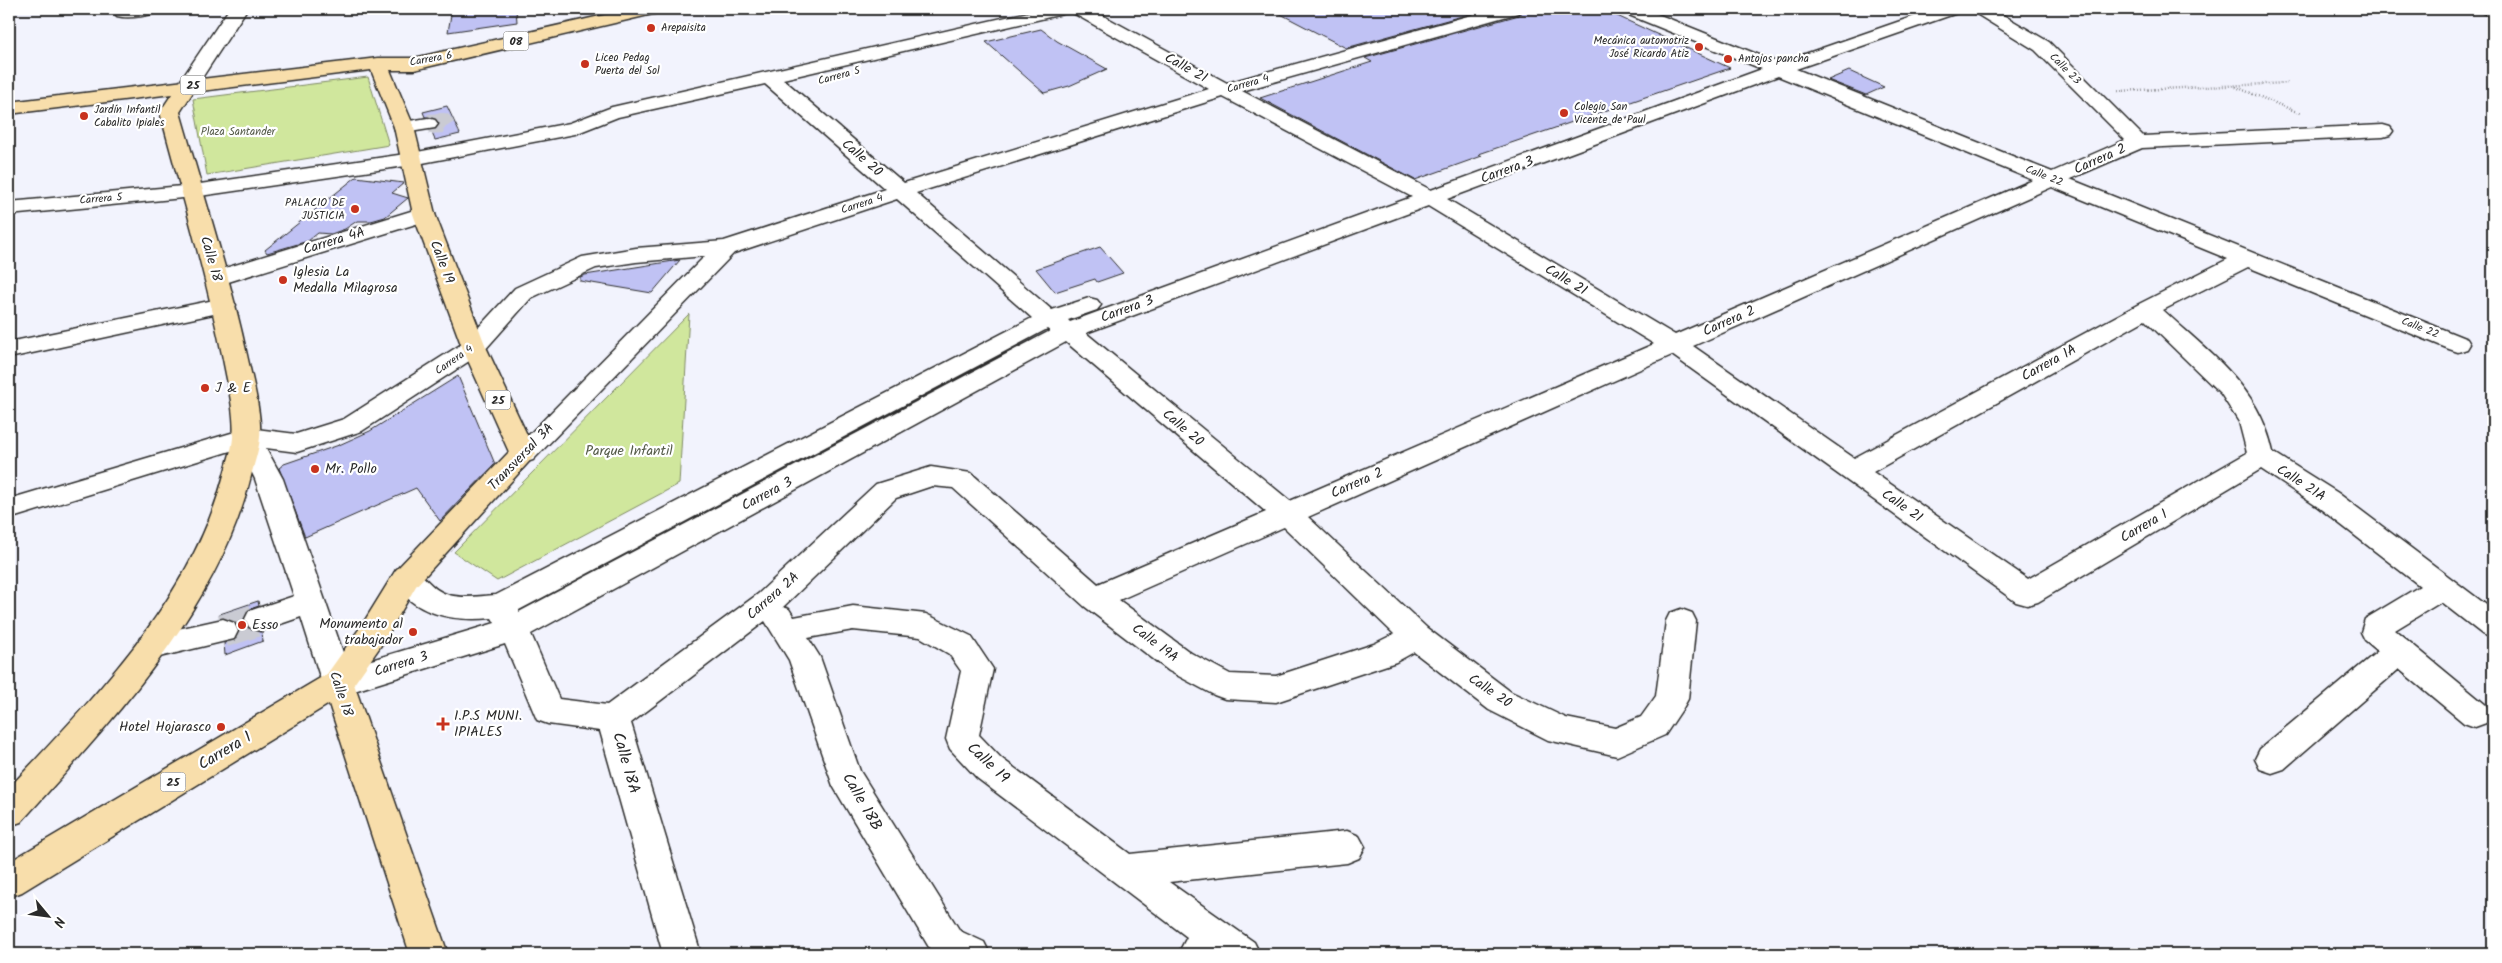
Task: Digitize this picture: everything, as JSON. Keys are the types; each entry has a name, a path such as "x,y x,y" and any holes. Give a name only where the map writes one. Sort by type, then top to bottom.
{"main road":[{"name":"Carrera 6","path":"378,64 410,51 606,9"},
{"name":"Carrera 6","path":"378,64 414,64 653,9"},
{"name":"25","path":"9,108 378,64"},
{"name":"Calle 19","path":"378,64 404,127 424,214 474,347 523,454"},
{"name":"Calle 18","path":"12,805 102,710 151,647 203,564 230,504 247,438 242,392 224,305 170,112 186,86"},
{"name":"Transversal 3A","path":"338,684 373,633 406,578 523,454"},
{"name":"Calle 18","path":"338,684 429,954"},
{"name":"Carrera 1","path":"9,881 338,684"}],"street":[{"path":"125,9 123,12 150,9"},
{"path":"186,86 238,9"},
{"name":"Carrera 5","path":"9,208 192,191 412,159 455,144 575,128 618,130 777,84 1064,9"},
{"name":"Carrera 4","path":"247,438 298,443 353,425 474,347 523,294 590,262 726,248 900,191 1225,90 1512,9"},
{"name":"Calle 22","path":"1630,9 2458,344"},
{"name":"Carrera 3","path":"1868,32 1914,9"},
{"name":"Carrera 3","path":"338,684 508,618 1058,325 1641,114 1770,65 1868,32 1951,9"},
{"name":"Calle 23","path":"1982,9 2042,46 2138,142"},
{"path":"2489,9 2493,11"},
{"name":"Carrera 5","path":"777,84 1088,10"},
{"name":"Calle 21","path":"1088,10 1225,90 1421,193 1674,345 2027,594"},
{"name":"Calle 20","path":"777,84 1058,325 1287,514 1416,636 1500,700 1560,730 1617,742 1653,726 1672,699 1681,621"},
{"path":"404,127 428,124"},
{"name":"Carrera 2","path":"1095,598 2138,142 2383,131"},
{"name":"Carrera 4A","path":"217,278 424,214"},
{"name":"Transversal 3A","path":"523,454 726,248"},
{"name":"Carrera 1A","path":"1852,471 2147,309 2248,258"},
{"path":"9,350 224,305"},
{"name":"Calle 21A","path":"2147,309 2226,384 2250,416 2261,458 2328,500 2493,626"},
{"path":"9,509 247,438"},
{"name":"Calle 18","path":"247,438 269,479 338,684"},
{"name":"Carrera 1","path":"2027,594 2261,458"},
{"name":"Calle 19A","path":"931,476 961,480 1004,520 1095,598 1180,662 1225,686 1276,689 1385,652 1416,636"},
{"name":"Carrera 2A","path":"613,719 640,697 777,616 886,491 931,476"},
{"name":"Carrera 3","path":"406,578 418,594 440,605 508,618"},
{"path":"2441,588 2376,627 2376,632 2380,638 2475,714"},
{"path":"260,619 310,602"},
{"name":"Calle 19","path":"777,616 853,618 926,626 960,645 977,669 962,739 989,768 1125,871 1204,944 1241,954"},
{"name":"Calle 18B","path":"777,616 804,657 845,776 948,943 971,954"},
{"name":"Calle 18A","path":"508,618 548,711 613,719 682,954"},
{"path":"151,647 223,632"},
{"path":"2272,759 2398,652"},
{"path":"1125,871 1347,847"}],"path":[{"path":"2088,92 2236,87 2287,83"},
{"path":"2236,87 2305,115"}],"green space":[{"name":"Plaza Santander","path":"368,77 389,145 207,175 193,99"},
{"name":"Parque Infantil","path":"689,314 679,484 497,581 454,552"}],"building":[{"path":"452,9 516,9 517,22 448,32"},
{"path":"1271,9 1487,9 1346,48"},
{"path":"1523,9 1602,9 1730,68 1479,154 1482,156 1415,180 1260,98 1372,62 1365,58 1519,15"},
{"path":"1041,29 1057,41 1107,69 1069,86 1044,93 986,42"},
{"path":"1849,71 1884,87 1866,95 1828,80"},
{"path":"447,106 460,134 435,140 431,131 436,129 440,123 436,118 425,117 423,112"},
{"name":"PALACIO DE JUSTICIA","path":"356,177 404,183 392,193 408,198 385,217 371,221 357,221 345,229 331,234 318,233 308,241 267,253 265,250"},
{"path":"1100,247 1123,273 1097,282 1095,279 1055,292 1036,269"},
{"path":"680,260 652,293 580,281 580,277 585,275"},
{"path":"458,376 495,464 440,521 416,488 305,537 279,468 284,464 339,445 370,431"},
{"path":"258,601 259,606 247,610 243,620 248,629 262,632 263,641 225,655 224,643 236,640 240,630 235,621 221,618 220,614"}],"tunnel":[{"path":"428,124 443,123 451,136"},
{"path":"223,631 260,619"}],"place":[{"name":"Arepaisita","path":"651,28"},
{"name":"Mecánica automotriz José Ricardo Atiz","path":"1699,47"},
{"name":"Antojos pancha","path":"1728,59"},
{"name":"Liceo Pedag Puerta del Sol","path":"585,64"},
{"name":"Colegio San Vicente de Paul","path":"1564,113"},
{"name":"Jardín Infantil Cabalito Ipiales","path":"84,116"},
{"name":"PALACIO DE JUSTICIA","path":"355,209"},
{"name":"Iglesia La Medalla Milagrosa","path":"283,280"},
{"name":"J & E","path":"205,388"},
{"name":"Mr. Pollo","path":"315,469"},
{"name":"Esso","path":"242,625"},
{"name":"Monumento al trabajador","path":"413,632"},
{"name":"I.P.S MUNI. IPIALES","path":"443,724"},
{"name":"Hotel Hojarasco","path":"221,727"}]}
